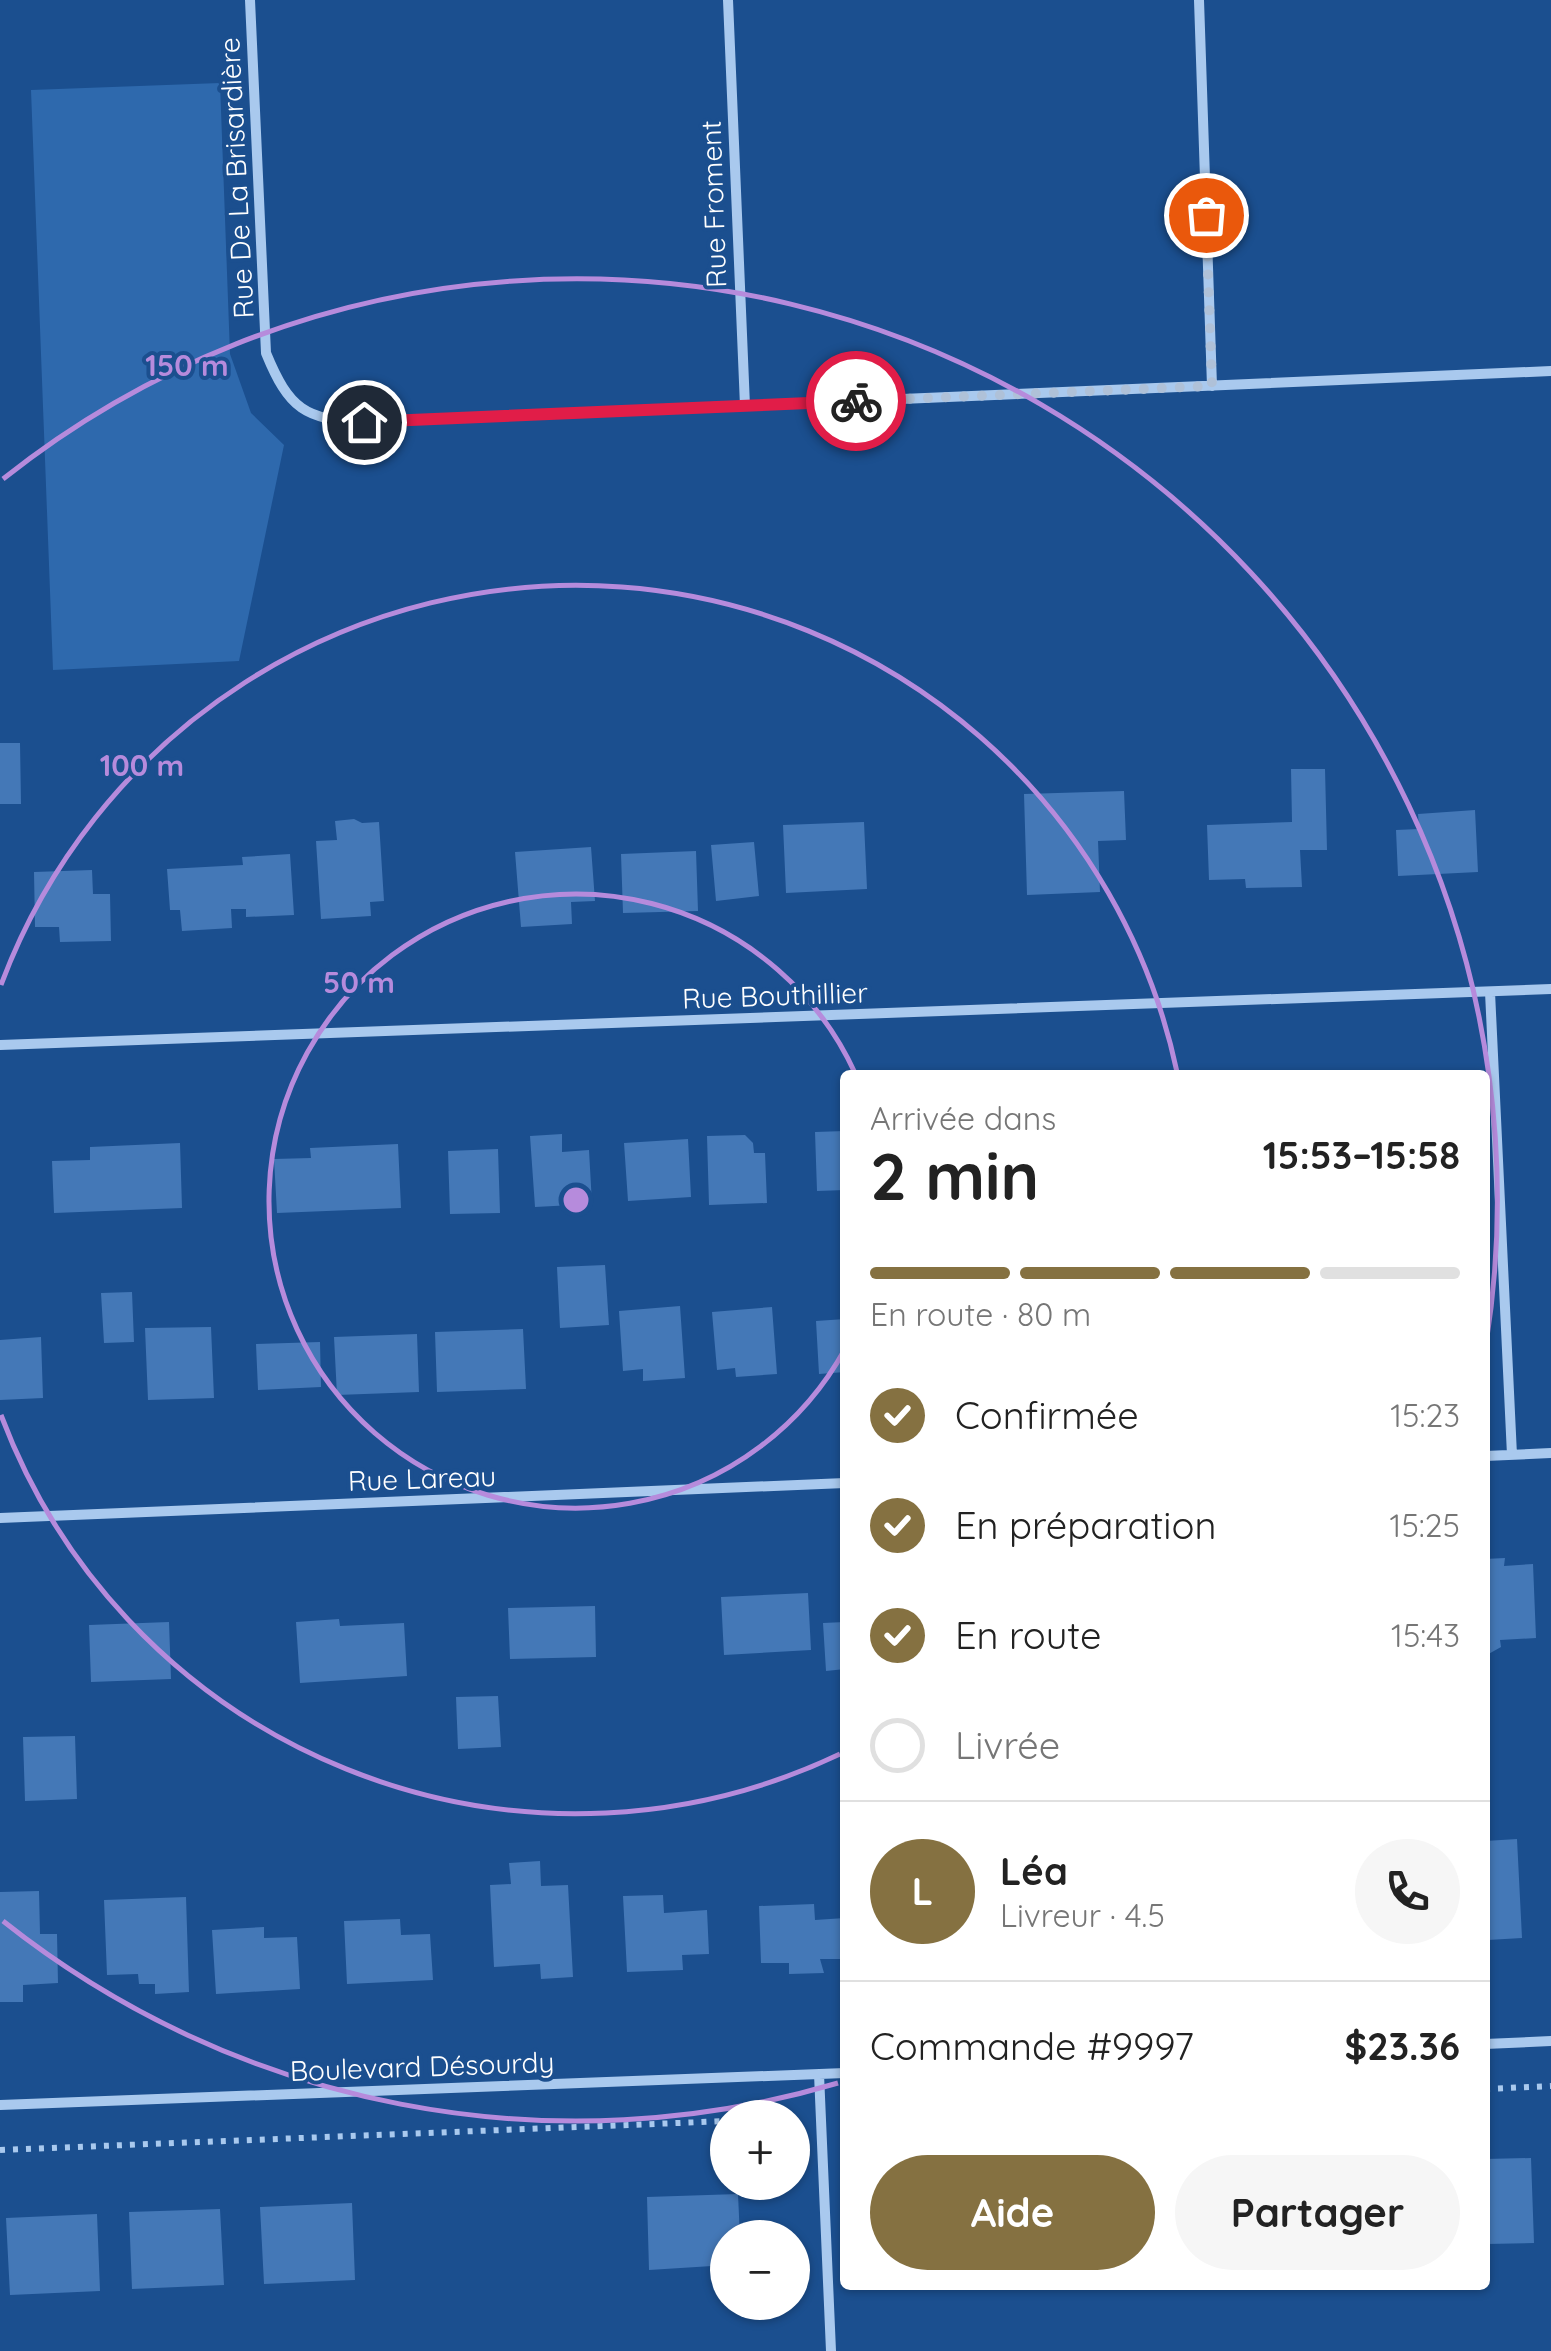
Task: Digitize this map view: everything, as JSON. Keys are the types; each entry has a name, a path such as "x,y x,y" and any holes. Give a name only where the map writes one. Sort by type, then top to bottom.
{"street":[{"name":"Rue De La Brisardière","path":"250,0 266,353 278,382 299,408 326,420 364,422 1551,372"},
{"name":"Rue Froment","path":"728,0 745,406"},
{"path":"1199,0 1212,386"},
{"name":"Rue Bouthillier","path":"0,1045 1551,989"},
{"path":"1490,992 1512,1455"},
{"path":"1490,1456 1551,1454"},
{"name":"Rue Lareau","path":"0,1518 840,1483"},
{"path":"1490,2044 1551,2041"},
{"name":"Boulevard Désourdy","path":"0,2105 840,2073"},
{"path":"820,2074 831,2351"}],"path":[{"path":"1490,2089 1551,2086"},
{"path":"0,2150 710,2122"}],"shaded area":[{"path":"220,83 230,354 251,413 284,445 239,661 53,670 31,90"}],"building":[{"path":"0,743 20,743 21,804 0,804"},
{"path":"1291,769 1325,769 1327,850 1300,850 1302,887 1246,888 1245,879 1209,880 1207,825 1292,822"},
{"path":"1124,791 1126,840 1098,841 1100,892 1027,895 1024,794"},
{"path":"1475,810 1478,872 1398,876 1396,830 1419,829 1418,814"},
{"path":"354,819 362,823 379,822 384,901 370,902 371,916 321,919 316,841 337,840 335,821"},
{"path":"864,822 867,889 786,893 783,825"},
{"path":"754,842 759,896 716,901 711,845"},
{"path":"591,847 595,901 571,902 572,924 521,927 515,852"},
{"path":"696,851 698,911 623,913 621,854"},
{"path":"290,854 294,915 246,917 246,909 231,909 232,928 182,931 180,910 170,910 167,869 243,865 242,857"},
{"path":"92,870 93,894 110,894 111,941 60,942 59,927 35,927 34,872"},
{"path":"840,1131 840,1190 817,1191 815,1132"},
{"path":"562,1134 562,1152 589,1150 592,1204 535,1207 530,1136"},
{"path":"745,1135 753,1143 754,1153 765,1153 767,1203 709,1205 707,1136"},
{"path":"688,1139 691,1197 628,1201 624,1143"},
{"path":"180,1143 182,1208 54,1213 52,1161 90,1160 90,1147"},
{"path":"398,1144 401,1208 277,1213 274,1159 311,1158 310,1148"},
{"path":"498,1149 500,1213 450,1214 448,1151"},
{"path":"605,1265 609,1325 560,1328 557,1267"},
{"path":"132,1292 134,1342 104,1343 101,1293"},
{"path":"680,1306 685,1378 643,1381 643,1369 623,1371 619,1311"},
{"path":"772,1307 777,1374 736,1377 735,1368 717,1370 712,1312"},
{"path":"840,1319 840,1372 819,1374 816,1321"},
{"path":"211,1327 214,1398 148,1400 145,1328"},
{"path":"523,1329 526,1389 437,1392 435,1332"},
{"path":"417,1334 419,1392 337,1395 334,1337"},
{"path":"41,1337 43,1398 0,1400 0,1340"},
{"path":"320,1342 321,1387 258,1390 256,1344"},
{"path":"1505,1558 1504,1566 1533,1564 1536,1638 1500,1640 1501,1647 1490,1653 1490,1559"},
{"path":"808,1593 811,1650 724,1655 721,1597"},
{"path":"595,1606 596,1657 510,1659 508,1608"},
{"path":"339,1619 340,1626 404,1623 407,1676 300,1683 296,1622"},
{"path":"169,1622 171,1679 91,1682 89,1625"},
{"path":"840,1622 840,1670 826,1671 823,1623"},
{"path":"498,1696 501,1747 458,1749 456,1697"},
{"path":"75,1736 77,1799 25,1801 23,1737"},
{"path":"1517,1839 1522,1938 1490,1940 1490,1841"},
{"path":"540,1861 541,1886 568,1885 573,1977 541,1979 540,1964 494,1967 490,1885 511,1884 509,1863"},
{"path":"39,1891 40,1934 57,1934 58,1983 23,1985 23,2002 0,2002 0,1892"},
{"path":"663,1895 664,1913 707,1910 709,1954 682,1955 683,1970 627,1972 623,1896"},
{"path":"186,1897 189,1992 155,1994 155,1984 139,1984 138,1974 107,1975 104,1900"},
{"path":"814,1904 815,1920 840,1918 840,1959 820,1959 824,1973 789,1974 789,1963 761,1963 759,1906"},
{"path":"400,1919 401,1935 430,1934 433,1980 347,1984 344,1921"},
{"path":"264,1927 264,1938 297,1937 300,1989 216,1994 212,1930"},
{"path":"1531,2158 1534,2243 1490,2244 1490,2159"},
{"path":"710,2195 710,2200 738,2200 739,2220 710,2220 710,2266 649,2270 647,2197"},
{"path":"352,2203 355,2280 264,2284 260,2207"},
{"path":"220,2209 224,2285 132,2289 129,2212"},
{"path":"97,2214 100,2291 10,2295 6,2218"}],"way so far":[{"path":"856,401 1212,386 1206,215"}],"route":[{"path":"364,422 856,401"}]}
